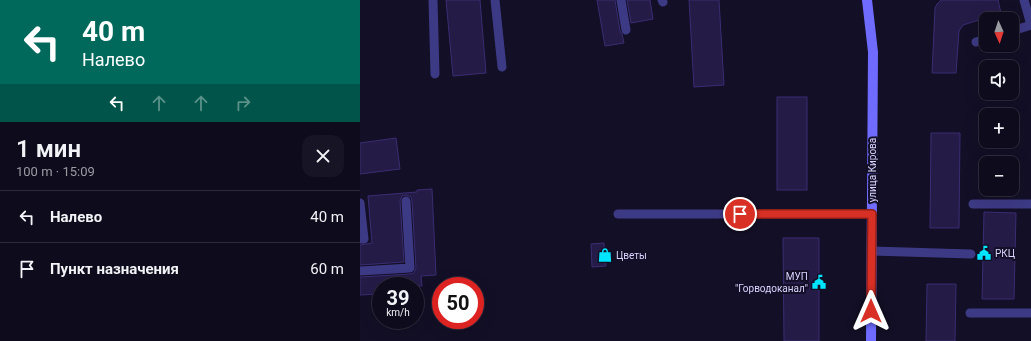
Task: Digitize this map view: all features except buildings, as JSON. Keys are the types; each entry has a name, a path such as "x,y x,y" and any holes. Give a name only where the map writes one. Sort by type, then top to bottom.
{"main road":[{"name":"улица Кирова","path":"867,0 873,52 871,341"}],"lane":[{"path":"433,0 435,74"},
{"path":"495,0 502,67"},
{"path":"621,0 626,30"},
{"path":"1019,29 1031,25 1024,0"},
{"path":"360,271 410,268 406,201"},
{"path":"360,203 364,239 360,239"},
{"path":"972,204 1031,204"},
{"path":"618,214 872,214"},
{"path":"872,251 971,254"},
{"path":"970,313 1031,313"}],"place":[{"name":"РКЦ","path":"984,253"},
{"name":"Цветы","path":"605,255"},
{"name":"МУП \"Горводоканал\"","path":"819,282"}],"route":[{"path":"740,214 872,214 871,311"}]}
